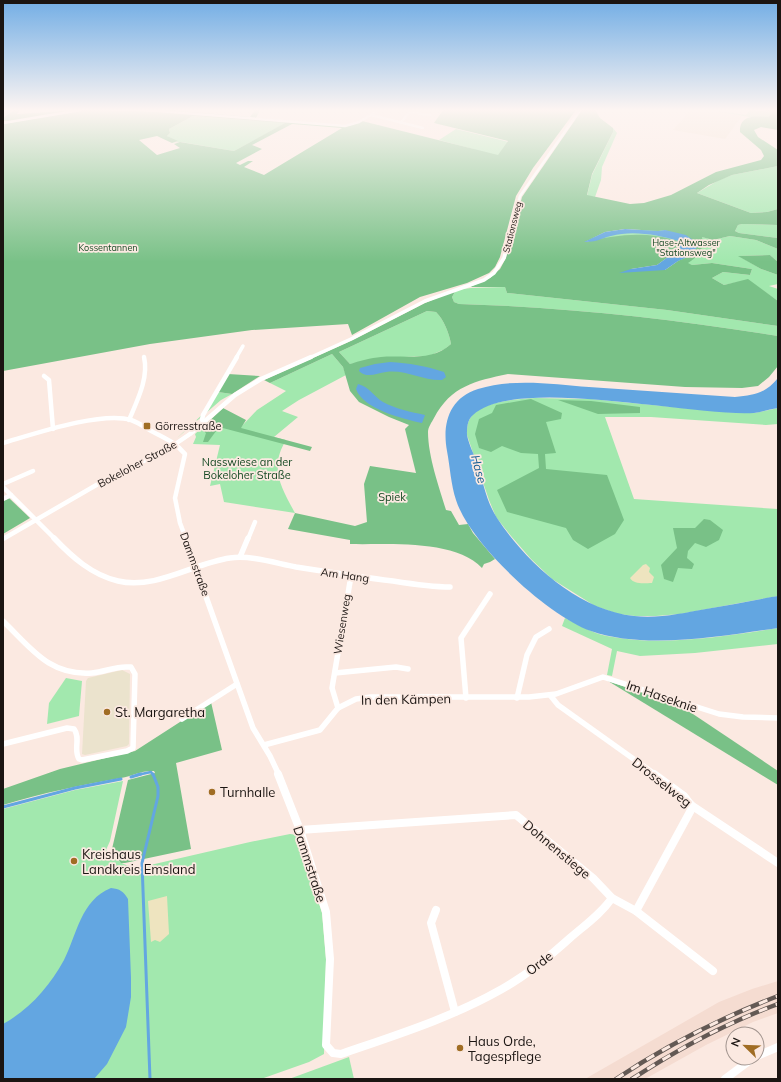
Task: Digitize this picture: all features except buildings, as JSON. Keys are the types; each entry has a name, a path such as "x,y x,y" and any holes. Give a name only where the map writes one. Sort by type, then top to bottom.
{"street":[{"name":"Stationsweg","path":"351,339 425,301 484,280 494,273 504,258 520,196 545,160"},
{"name":"Bokeloher Straße","path":"3,539 105,480 175,445 236,394 261,379 351,339"},
{"path":"204,421 202,420 204,415 243,346"},
{"path":"129,420 144,376 147,363 144,358"},
{"path":"44,376 49,380 53,429"},
{"path":"3,443 53,429 106,419 129,420 175,445"},
{"name":"Dammstraße","path":"175,445 184,454 176,488 175,505 195,566 253,728 264,746 283,785 300,830 326,912 330,959 326,1045 333,1053"},
{"path":"3,486 33,471"},
{"name":"Am Hang","path":"3,486 80,564 101,577 112,581 141,583 195,566 227,558 240,557 351,576 435,587 450,587"},
{"path":"3,499 11,495"},
{"path":"240,557 255,522"},
{"name":"Wiesenweg","path":"338,708 332,688 351,576"},
{"name":"In den Kämpen","path":"466,698 461,638 490,594"},
{"path":"3,621 38,658 55,669 67,673 83,674 124,666 131,667 135,674 133,748 127,751 82,760 79,759 76,754 77,733 74,729 67,728 3,744"},
{"path":"517,698 527,655 536,637 549,629"},
{"name":"Wiesenweg","path":"335,673 396,667 408,669"},
{"name":"Im Haseknie","path":"550,695 603,678 713,713 743,717 778,718"},
{"path":"182,719 237,684"},
{"name":"In den Kämpen","path":"264,746 320,730 338,708 356,699 371,697 517,698 550,695"},
{"name":"Drosselweg","path":"550,695 558,705 684,796 691,805 778,862"},
{"path":"636,911 691,810 691,805"},
{"name":"Dohnenstiege","path":"300,830 516,815 593,878 612,898 636,911 713,971"},
{"name":"Orde","path":"333,1053 341,1054 455,1012 523,975 604,909 612,898"},
{"path":"436,910 431,923 455,1012"},
{"path":"765,1053 778,1047"},
{"path":"725,1079 742,1066"}],"shaded area":[{"name":"St. Margaretha","path":"122,670 130,674 129,744 127,746 85,755 82,754 86,681 88,678"},
{"path":"778,981 778,1013 745,1026 725,1026 725,1036 645,1079 585,1079 719,1002"}],"green space":[{"name":"Kossentannen","path":"3,160 241,160 236,163 240,165 248,161 253,161 244,167 264,175 288,160 539,160 516,196 500,257 495,267 489,273 467,283 420,297 352,335 348,324 252,330 150,344 3,371"},
{"path":"547,160 599,160 592,174 587,195 630,204 644,203 671,195 716,172 759,160 778,160 778,166 732,175 709,185 697,193 751,213 767,212 778,209 778,225 742,224 738,225 735,231 739,233 778,238 778,249 756,240 730,236 713,240 702,237 700,252 688,263 692,265 712,263 752,269 750,275 723,272 712,278 724,285 748,279 778,301 778,326 667,310 507,293 505,287 470,287 490,278 500,269 506,258 522,197","holes":["625,229 665,230 697,247 690,256 678,261 665,270 631,269 657,265 679,249 679,241 654,236 632,235 610,237 585,242 605,232"]},
{"path":"599,160 605,160 602,167 601,180 595,197 587,196 592,175"},
{"path":"778,166 778,209 767,212 751,213 697,193 719,180 732,175"},
{"path":"738,225 778,225 778,238 739,233 735,231"},
{"name":"Hase-Altwasser \"Stationsweg\"","path":"665,226 713,240 730,236 756,240 778,249 778,262 770,255 739,256 761,269 778,275 778,284 769,286 778,289 778,301 748,280 724,285 712,278 723,272 750,275 752,269 712,263 692,265 585,239"},
{"path":"770,255 778,262 778,275 761,269 738,256"},
{"path":"505,287 507,293 667,310 778,326 778,336 659,319 539,308 459,304 454,302 452,297 456,290"},
{"name":"Spiek","path":"456,290 452,297 454,302 459,304 579,311 659,319 778,336 778,366 769,377 758,386 742,388 685,387 508,374 485,379 456,392 441,407 429,426 428,441 434,471 446,510 451,511 459,525 468,524 473,533 495,559 484,564 482,568 470,559 455,552 438,548 401,544 350,544 350,540 288,529 295,513 355,526 367,522 364,484 370,466 416,473 405,429 409,425 359,402 350,391 343,367 332,354 270,383 264,380 353,340 425,303","holes":["427,311 436,312 446,327 451,344 444,350 418,356 377,357 350,364 339,352"]},
{"path":"427,311 436,312 446,327 451,344 445,349 429,356 404,357 350,364 339,352"},
{"name":"Nasswiese an der Bokeloher Straße","path":"332,354 343,367 346,375 299,400 282,411 298,417 274,437 286,440 278,460 278,469 285,495 295,513 224,502 220,484 210,486 220,445 193,444 196,437 195,434 210,420 240,428 257,410 286,391 270,383"},
{"path":"228,374 260,376 232,394 218,392"},
{"path":"218,392 232,394 221,400 177,438 203,414"},
{"path":"535,398 591,399 725,412 755,413 778,408 778,424 766,425 651,417 605,417 634,499 778,509 778,596 680,614 635,616 618,614 595,606 552,579 531,559 496,517 467,435 470,419 483,407 500,402"},
{"path":"531,399 562,413 561,419 546,422 556,453 545,454 546,469 607,475 624,520 615,534 588,549 573,540 566,528 507,512 497,490 539,468 538,454 521,453 502,446 491,452 479,448 475,434 479,419 492,413 496,405"},
{"path":"558,400 591,401 640,407 640,413 598,414"},
{"path":"223,408 246,420 241,428 312,447 310,451 219,427 208,442 203,442 206,433 201,429"},
{"path":"9,498 30,518 3,534 3,501"},
{"path":"704,519 710,520 723,530 719,540 706,547 695,543 688,551 687,558 694,564 692,569 678,568 673,582 664,579 661,565 677,548 673,528 695,528"},
{"path":"565,618 601,635 648,641 715,637 778,628 778,644 695,653 640,656 617,651 612,676 607,675 612,649 562,626"},
{"path":"66,678 82,681 79,716 47,724 49,703"},
{"path":"608,681 681,706 778,771 778,785"},
{"path":"211,702 222,750 176,763 191,849 125,863 121,863 113,854 112,849 128,780 155,773 154,771 146,771 121,778 91,783 3,805 3,789 60,769 135,751"},
{"path":"123,781 110,841 106,850 120,862 128,866 146,866 250,842 290,834 298,835 322,913 326,960 324,1054 309,1062 261,1079 3,1079 3,809 75,790"},
{"path":"349,1057 354,1079 289,1079"}],"sand":[{"path":"646,564 650,568 649,572 654,577 652,583 634,582 630,578 643,565"},
{"path":"167,896 169,934 160,942 155,940 151,942 148,901"}],"water":[{"path":"625,229 665,230 686,235 693,240 697,247 690,256 678,261 665,270 619,273 631,269 657,265 679,249 679,241 637,233 619,234 595,241 584,242 605,232"},
{"path":"390,362 431,368 444,372 446,377 442,380 435,380 400,372 365,375 359,371 360,368"},
{"path":"778,378 778,408 757,413 726,413 606,400 526,398 495,404 473,415 468,422 467,435 487,498 497,518 509,535 538,567 574,594 613,612 643,617 679,614 778,596 778,628 733,635 659,641 612,637 591,631 573,623 554,610 533,595 513,576 477,537 464,518 456,500 446,441 447,422 454,405 468,393 478,389 505,384 547,383 735,397 764,391"},
{"path":"358,384 369,389 383,402 404,410 425,415 422,423 395,416 375,407 360,396 356,389"},
{"path":"111,888 121,891 128,899 131,997 126,1027 107,1064 94,1079 3,1079 3,1024 22,1011 45,988 64,960 86,909 101,893"}],"waterway":[{"path":"139,774 151,772 153,775"},
{"path":"131,777 139,774"},
{"path":"150,1079 142,863 158,796 158,787 153,774"},
{"path":"3,807 75,788 121,779"}],"railway":[{"path":"616,1079 695,1033 736,1013 778,996"},
{"path":"632,1079 703,1037 759,1011 778,1004"}],"place":[{"name":"Görresstraße","path":"147,426"},
{"name":"St. Margaretha","path":"107,712"},
{"name":"Turnhalle","path":"212,792"},
{"name":"Kreishaus Landkreis Emsland","path":"74,861"},
{"name":"Haus Orde, Tagespflege","path":"460,1048"}],"water label":[{"name":"Hase","path":"479,469"}]}
